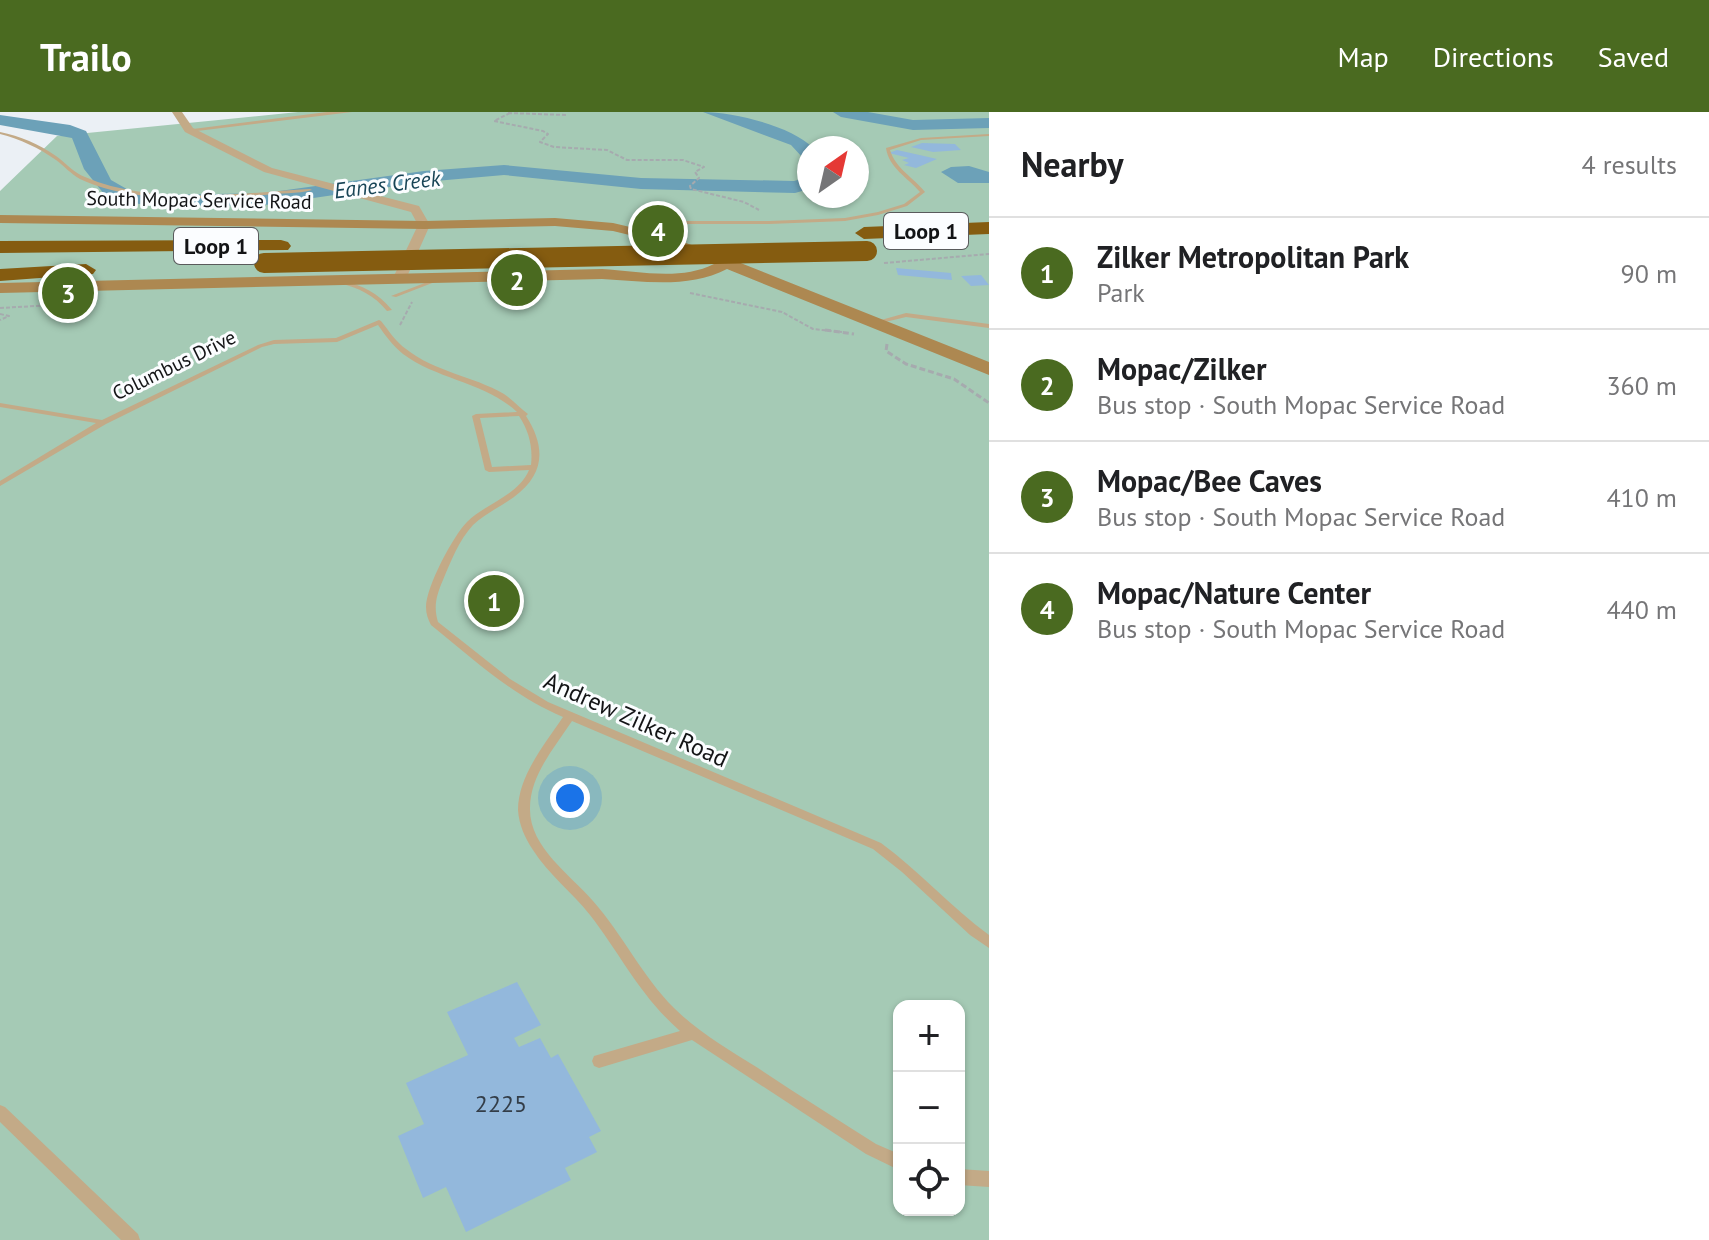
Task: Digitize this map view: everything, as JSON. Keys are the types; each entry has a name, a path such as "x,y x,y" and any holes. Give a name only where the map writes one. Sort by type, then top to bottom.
{"highway":[{"name":"Loop 1","path":"0,264 264,263 865,242 989,228"},
{"path":"0,235 151,246"},
{"name":"Loop 1","path":"0,247 865,242 989,246"},
{"path":"0,275 174,264"}],"main road":[{"path":"415,209 479,224"},
{"name":"South Mopac Service Road","path":"0,219 424,225 576,223 637,231 727,263 881,331"},
{"path":"679,277 705,274 727,263"},
{"path":"0,288 602,274 679,277 758,290 989,369"}],"street":[{"path":"189,130 348,112"},
{"path":"182,114 189,130 268,170 309,186 368,196 415,209 424,225 400,278"}],"lane":[{"path":"0,133 46,151 86,180 124,188 194,195 309,186"},
{"path":"637,231 676,222 757,224 829,221 916,201 923,192 916,183 893,167 888,149 921,139 989,135"},
{"path":"400,278 389,310 379,322 409,355 501,395 524,414 531,424 537,455 535,467 489,470 476,416 524,414"},
{"path":"394,296 428,282 450,278"},
{"path":"331,280 365,289 380,298 389,310"},
{"path":"881,331 906,315 989,326"},
{"name":"Columbus Drive","path":"0,484 103,422 260,346 274,342 337,340 379,322"},
{"path":"0,405 103,422"},
{"name":"Andrew Zilker Road","path":"535,467 520,489 470,525 452,548 428,610 434,623 506,681 569,717 877,846 899,861 968,927 989,942"},
{"path":"569,717 529,787 524,810 530,833 556,871 584,898 638,977 662,1006 692,1034 871,1149 893,1159"},
{"path":"599,1061 692,1034"},
{"path":"0,1112 132,1240"},
{"path":"965,1177 989,1179"}],"path":[{"path":"566,115 508,113 494,121 543,131 548,134 540,142 554,147 607,150 637,161 683,160 704,167 695,172 699,178 690,186 691,189 704,195 754,205 764,217 757,224"},
{"path":"690,293 782,312 813,329 861,335"},
{"path":"400,325 414,299"},
{"path":"0,314 9,316 0,320"},
{"path":"881,331 887,342 886,351 898,360 954,379 989,403"}],"green space":[{"path":"298,112 989,112 989,1240 0,1240 0,191 57,136"}],"water":[{"path":"969,166 989,172 989,183 958,183 941,172 951,167"}],"building":[{"path":"922,143 955,144 961,150 933,152 911,147"},
{"path":"897,150 937,159 916,168 904,165 909,163 902,160 909,158 889,153"},
{"path":"896,268 951,273 952,280 898,275"},
{"path":"981,275 989,285 971,286 961,276"},
{"path":"517,982 541,1025 514,1038 519,1047 540,1038 551,1058 558,1054 601,1131 589,1137 597,1152 565,1168 571,1180 466,1232 446,1187 423,1198 398,1136 424,1124 406,1083 468,1055 447,1012"}],"waterway":[{"name":"Eanes Creek","path":"711,112 797,141"},
{"name":"Eanes Creek","path":"841,112 913,125 989,123"},
{"name":"Eanes Creek","path":"0,120 70,130 80,135 104,184 119,194 143,200 225,202 265,199 464,172 504,170 663,185 797,186"}],"place":[{"name":"Mopac/Nature Center","path":"658,231"},
{"name":"Mopac/Zilker","path":"517,280"},
{"name":"Mopac/Bee Caves","path":"68,293"},
{"name":"Zilker Metropolitan Park","path":"494,601"}]}
